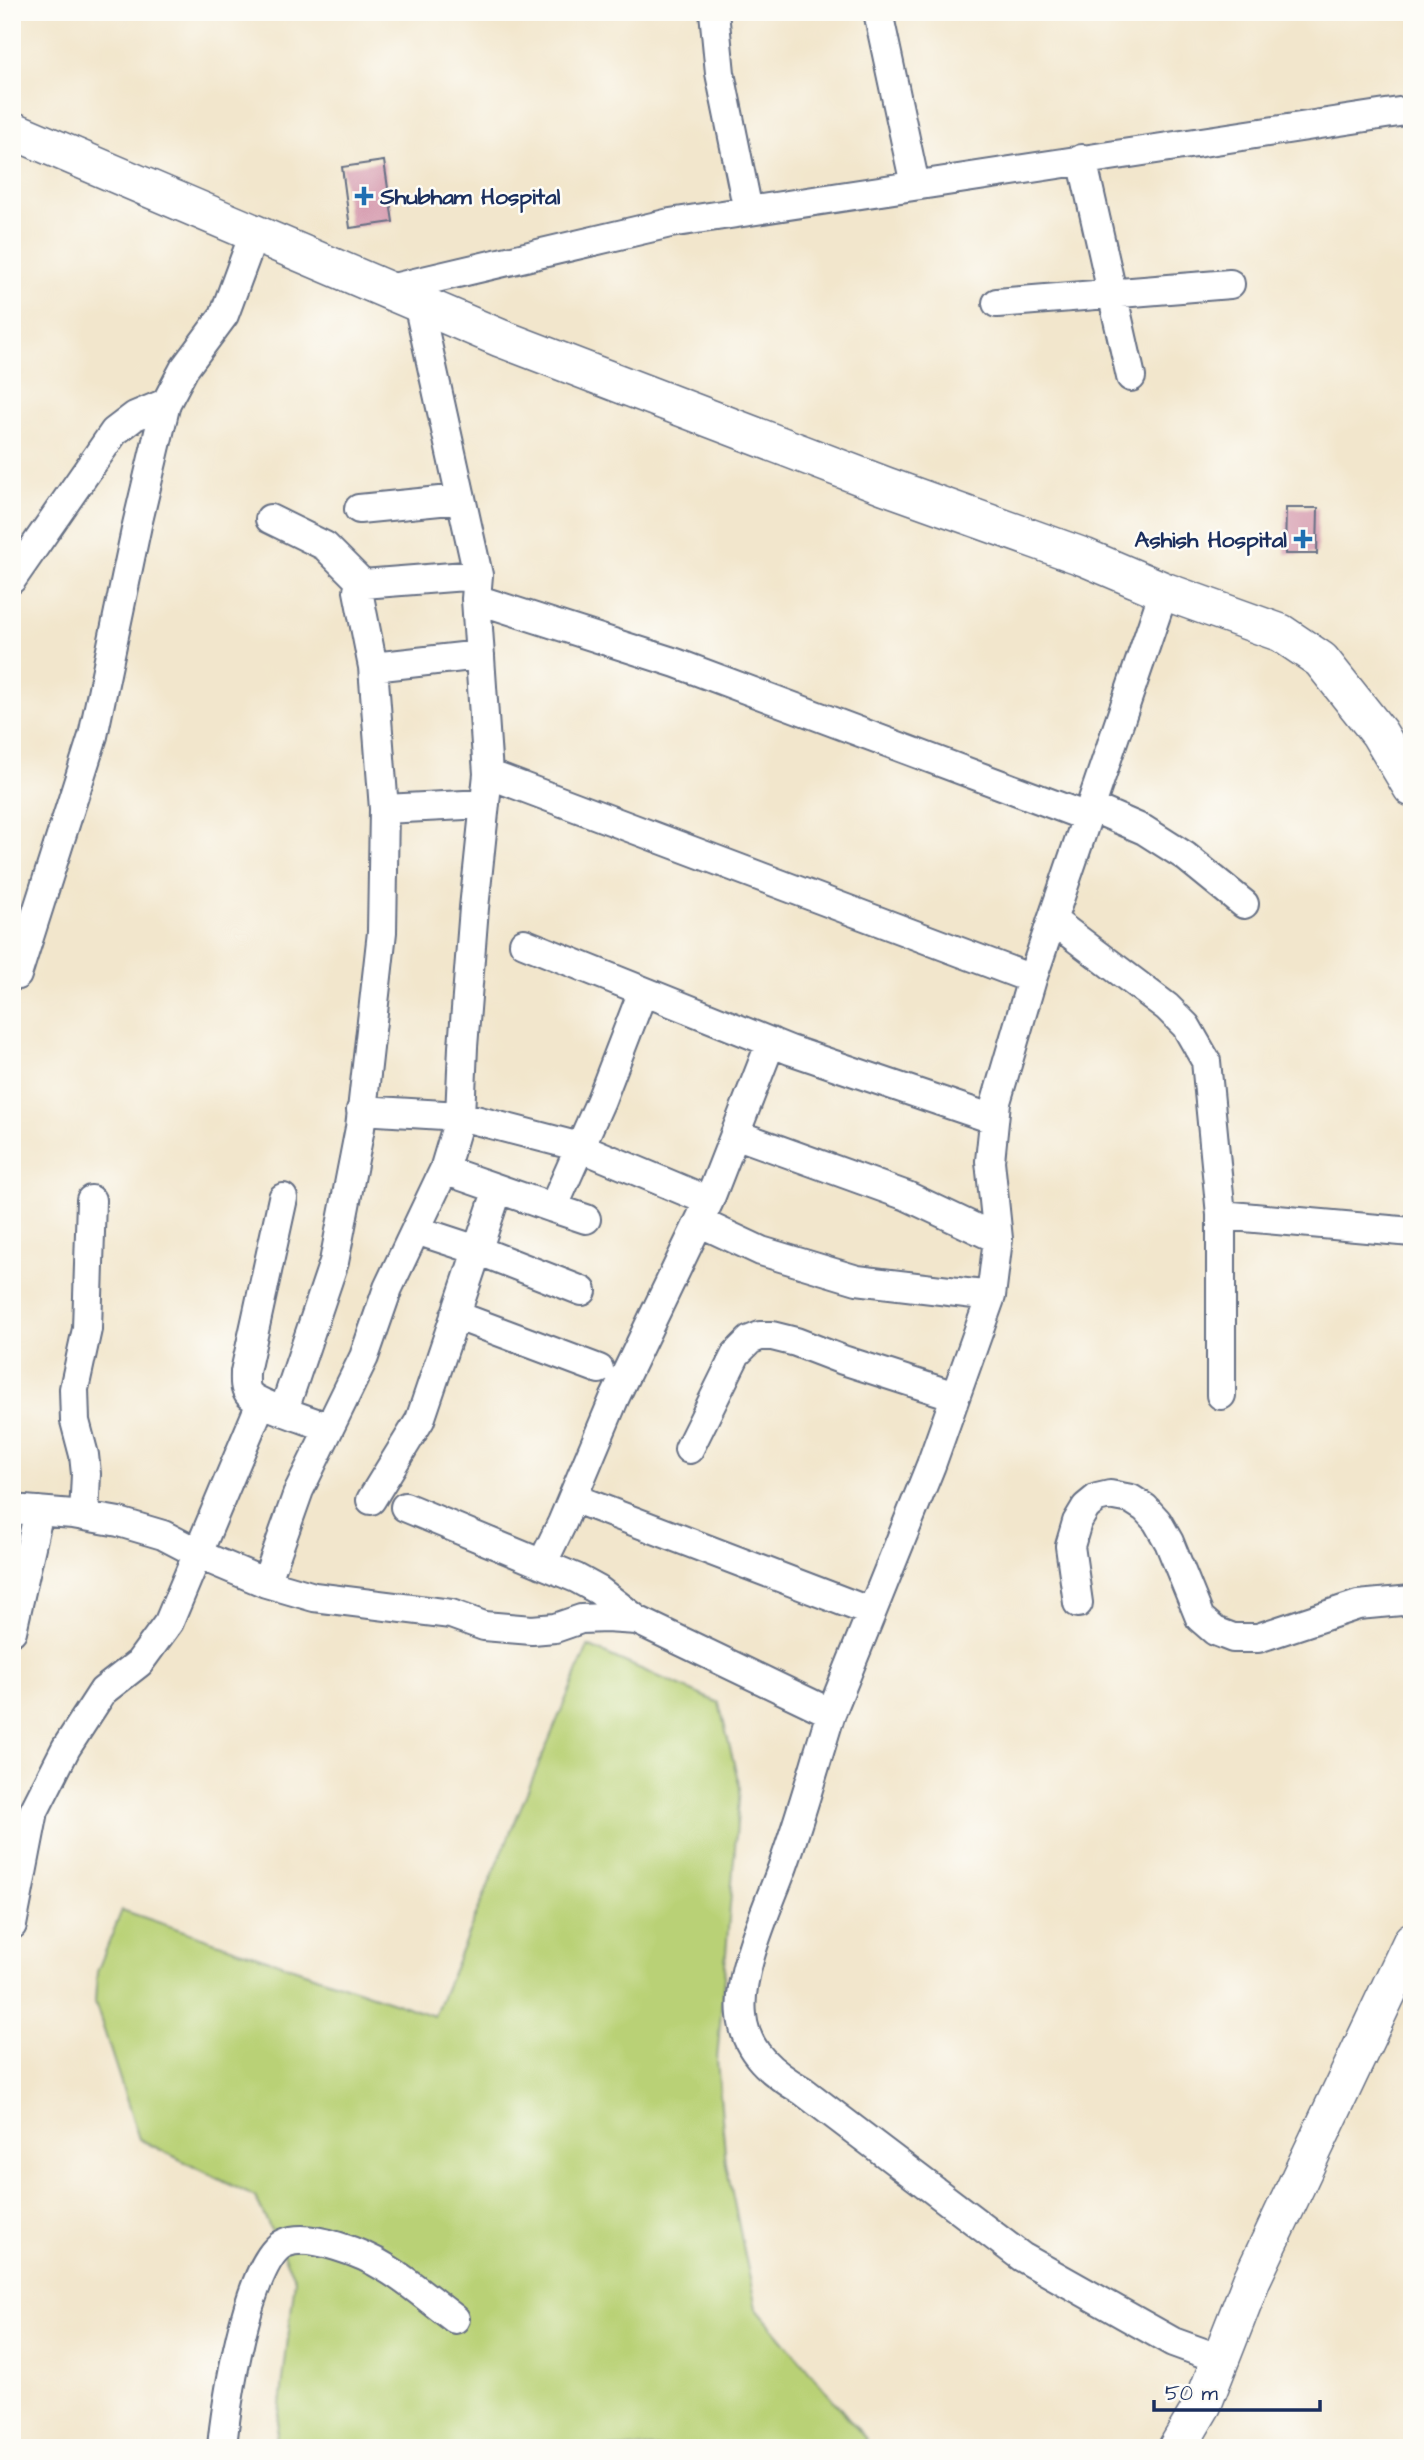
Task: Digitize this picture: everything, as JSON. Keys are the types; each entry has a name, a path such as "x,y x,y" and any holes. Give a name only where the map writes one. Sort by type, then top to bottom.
{"main road":[{"path":"12,130 500,338 873,481 1084,556 1164,591 1282,633 1321,660 1379,733 1412,788"},
{"path":"1177,2448 1203,2404 1252,2279 1412,1941"}],"street":[{"path":"714,12 720,73 748,211"},
{"path":"878,12 915,185"},
{"path":"266,1584 299,1490 364,1357 388,1288 444,1170 460,1116 463,1047 488,774 477,587 460,499 402,297 670,223 1412,110"},
{"path":"1082,159 1131,377"},
{"path":"17,975 93,736 137,525 166,403 184,369 224,315 254,234"},
{"path":"997,303 1230,284"},
{"path":"12,579 114,432 135,416 166,403"},
{"path":"359,509 460,499"},
{"path":"270,519 325,546 363,584 477,587 686,667 1144,830 1185,856 1244,904"},
{"path":"12,1925 34,1811 66,1748 103,1691 139,1663 169,1622 198,1553 272,1407 334,1262 360,1128 382,932 384,809 373,667 358,591 363,584"},
{"path":"1164,591 1032,979 1006,1066 993,1119 990,1161 998,1239 991,1296 931,1465 831,1713 783,1866 765,1908 742,1992 741,2017 754,2054 780,2079 803,2091 1022,2257 1173,2342 1220,2359"},
{"path":"373,667 480,655"},
{"path":"488,774 1032,979"},
{"path":"384,809 485,804"},
{"path":"1052,920 1167,1007 1186,1026 1206,1061 1221,1215 1221,1395"},
{"path":"524,943 771,1042 993,1119"},
{"path":"553,1208 580,1147 634,987"},
{"path":"542,1564 573,1499 614,1399 704,1212 771,1042"},
{"path":"361,1110 460,1116 580,1147 704,1212 761,1251 857,1280 991,1296"},
{"path":"735,1134 906,1196 998,1239"},
{"path":"444,1170 586,1219"},
{"path":"371,1500 420,1420 498,1189"},
{"path":"283,1198 245,1372 245,1384 248,1394 272,1407 328,1428"},
{"path":"83,1516 86,1474 75,1422 74,1389 87,1329 91,1200"},
{"path":"1221,1215 1412,1232"},
{"path":"416,1230 477,1250 582,1291"},
{"path":"455,1315 599,1369"},
{"path":"689,1449 736,1354 750,1340 760,1336 796,1342 955,1396"},
{"path":"1078,1603 1070,1546 1077,1522 1086,1507 1097,1498 1110,1495 1131,1499 1145,1508 1157,1521 1169,1542 1200,1618 1215,1631 1233,1638 1258,1638 1358,1605 1412,1600"},
{"path":"573,1499 871,1612"},
{"path":"405,1507 576,1578 598,1590 637,1620 831,1713"},
{"path":"12,1631 26,1510 119,1522 163,1535 266,1584 314,1597 451,1614 484,1626 532,1629 555,1628 581,1619 637,1620"},
{"path":"222,2448 225,2416 253,2288 268,2257 283,2243 307,2239 341,2248 385,2267 454,2319"}],"green space":[{"path":"588,1646 719,1703 740,1788 717,2060 726,2164 756,2308 866,2439 862,2448 275,2448 295,2279 255,2197 139,2139 95,2002 97,1972 122,1910 434,2016"}],"building":[{"path":"384,161 393,222 350,228 342,167"},
{"path":"1286,508 1318,508 1317,554 1285,554"}],"place":[{"name":"Shubham Hospital","path":"364,196"},
{"name":"Ashish Hospital","path":"1303,539"}]}
